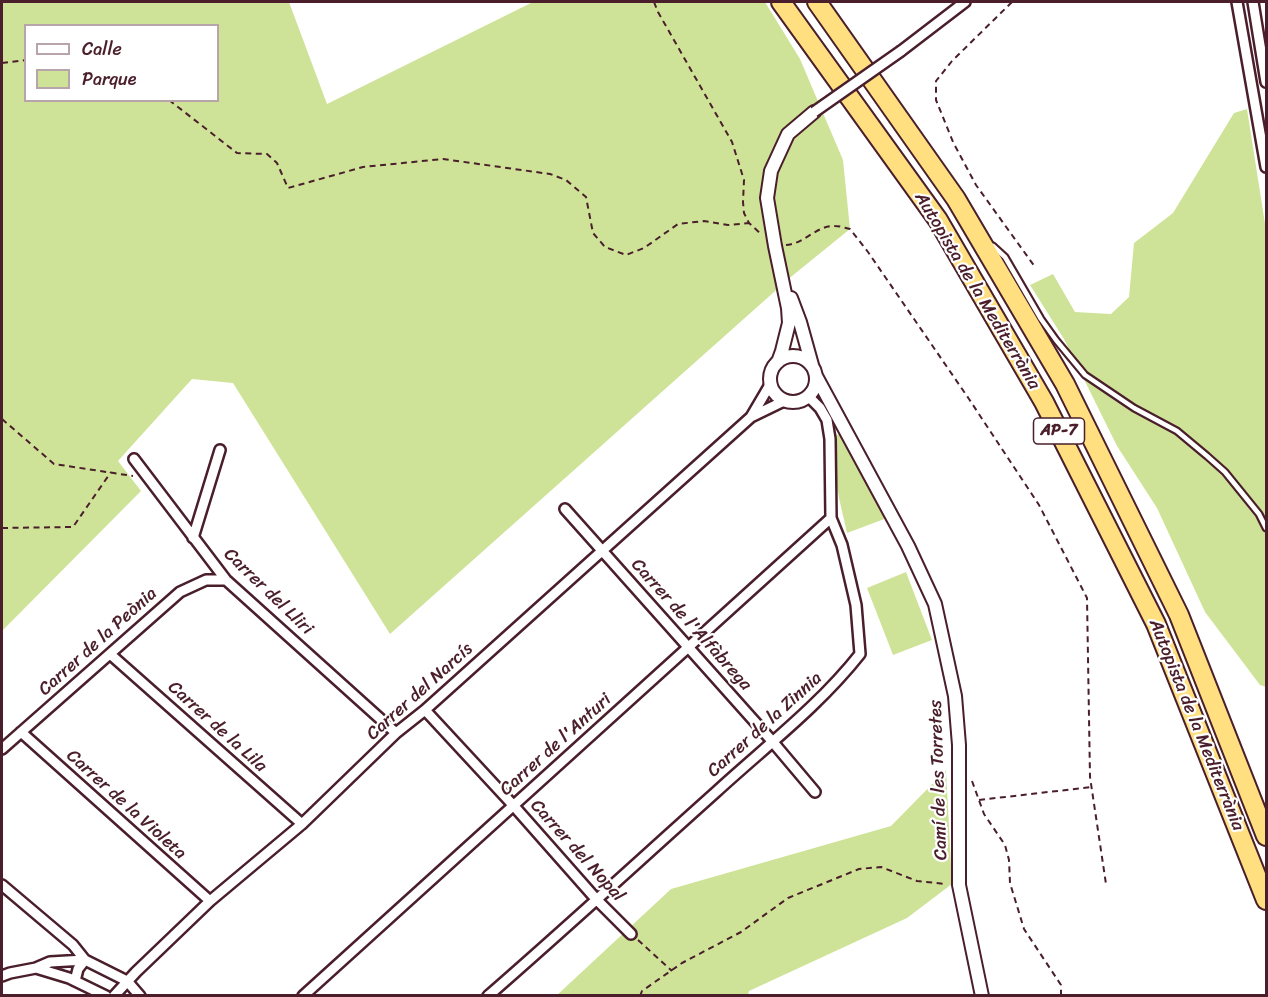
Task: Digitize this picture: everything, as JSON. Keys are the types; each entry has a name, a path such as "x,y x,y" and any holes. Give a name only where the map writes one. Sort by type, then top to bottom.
{"highway":[{"name":"Autopista de la Mediterrània","path":"781,2 938,220 1044,402 1156,624 1266,900"},
{"name":"Autopista de la Mediterrània","path":"816,2 956,199 1065,384 1179,615 1266,836"}],"street":[{"name":"Camí de les Torretes","path":"778,362 789,323 788,308 767,198 771,171 788,134 814,112 901,51 965,2"},
{"path":"1237,2 1266,167"},
{"path":"1253,2 1266,81"},
{"name":"Camí de les Torretes","path":"780,268 800,322 814,370 908,546 935,604 955,696 959,745 959,885 982,996"},
{"path":"800,357 807,360 814,370 815,387 808,396 798,401 786,400 779,396 771,383 772,371 778,362 785,358 800,357"},
{"name":"Carrer del Narcís","path":"751,417 771,383"},
{"name":"Carrer de la Zinnia","path":"488,996 811,708 860,654 856,605 842,545 831,518 830,439 827,420 820,408 808,396"},
{"name":"Carrer del Narcís","path":"114,996 210,901 302,824 396,733 425,710 751,417 786,400"},
{"path":"193,538 220,450"},
{"name":"Carrer del Lliri","path":"134,459 226,580 396,733"},
{"name":"Carrer de l'Alfàbrega","path":"565,509 815,792"},
{"name":"Carrer de l'Anturi","path":"303,996 831,518"},
{"name":"Carrer de la Peònia","path":"2,749 180,592 206,580 226,580"},
{"name":"Carrer de la Lila","path":"110,654 302,824"},
{"name":"Carrer del Nopal","path":"425,710 596,899 632,935"},
{"name":"Carrer de la Violeta","path":"21,732 210,901"},
{"path":"2,885 73,945 85,960 127,981 140,996"},
{"path":"2,976 36,968 50,962 85,960"},
{"path":"75,981 78,969 85,960"},
{"path":"36,968 75,981 106,996"}],"lane":[{"path":"974,229 1005,257 1041,319 1086,375 1134,408 1177,431 1225,472 1259,514 1266,528"}],"path":[{"path":"173,102 237,153 267,154 277,163 288,188 363,167 443,159 550,174 566,180 586,197 593,233 605,247 626,255 644,248 678,224 704,221 728,225 749,223 744,213 744,180 732,142 654,2"},
{"path":"1011,2 952,61 936,81 936,100 953,142 976,185 1035,267"},
{"path":"2,63 24,60"},
{"path":"775,246 792,245 820,229 835,226 850,229 1040,505 1087,598 1092,787 1106,884"},
{"path":"2,419 54,464 148,478"},
{"path":"2,528 73,526 111,472"},
{"path":"1061,996 1061,985 1024,929 1010,883 1009,860 1005,845 984,814 979,800 1092,787"},
{"path":"640,996 642,991 682,963 741,932 788,898 859,870 881,867 917,881 959,885"},
{"path":"632,935 672,970"}],"green space":[{"path":"2,2 289,2 327,104 533,2 765,2 800,59 843,160 850,229 792,276 390,634 233,383 192,379 118,461 141,491 2,631"},
{"path":"1247,109 1266,230 1266,687 1260,685 1205,612 1157,508 1117,446 1064,339 1030,285 1053,274 1075,312 1111,314 1129,297 1134,243 1173,213 1234,113"},
{"path":"848,434 887,518 847,533 829,435"},
{"path":"906,572 932,640 893,655 867,588"},
{"path":"946,770 952,884 907,918 749,991 748,995 556,996 671,889 891,826"}]}
